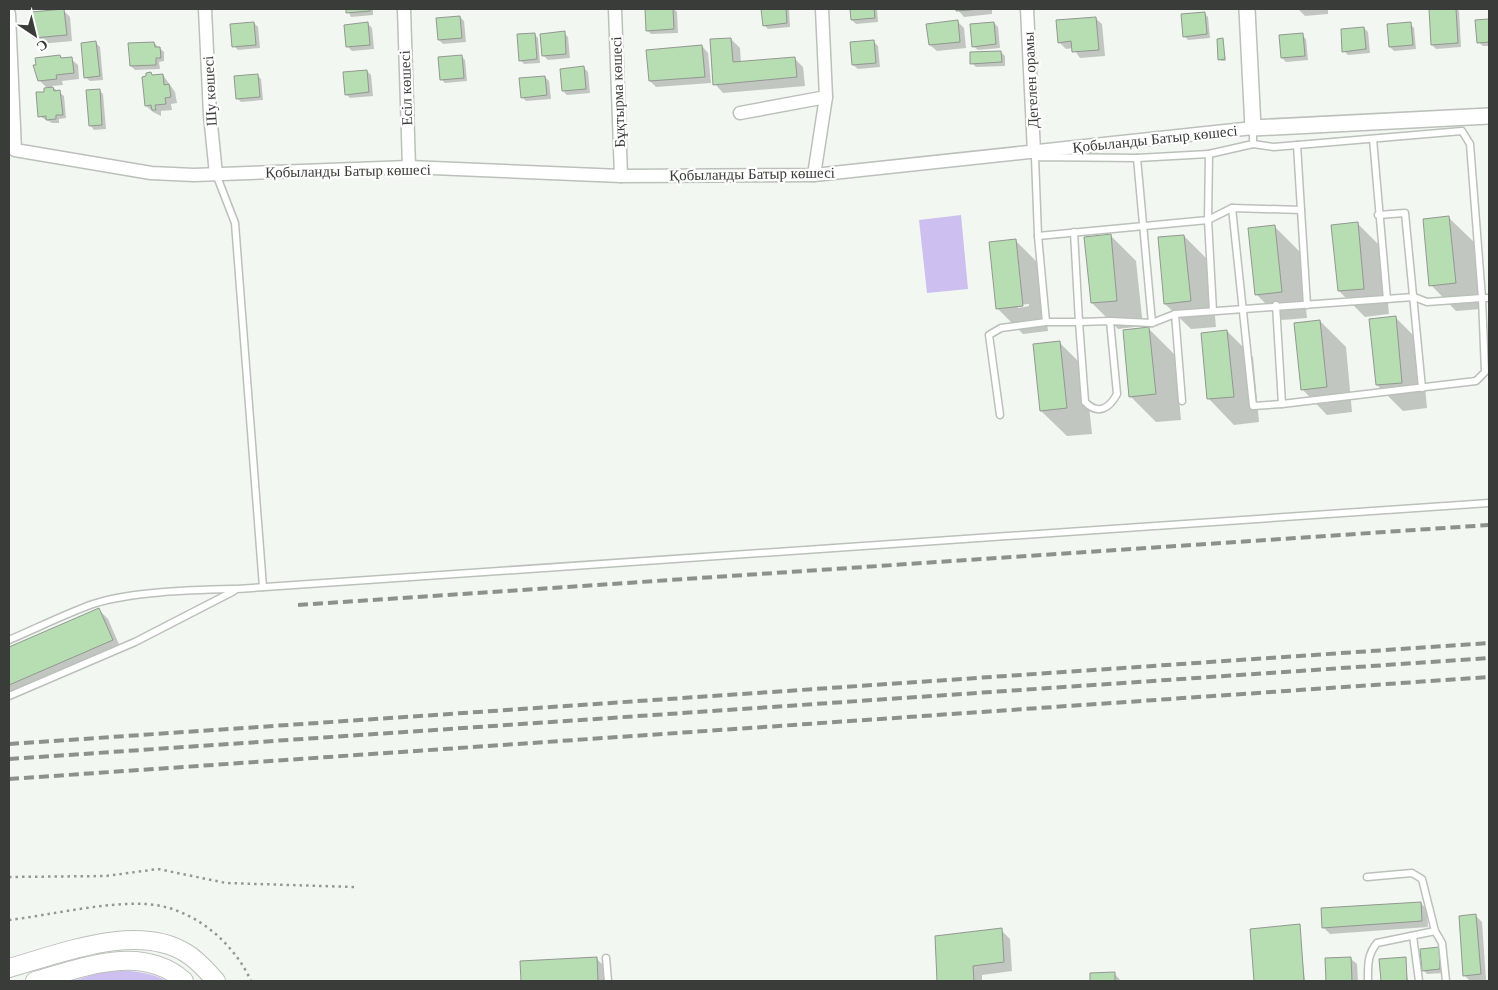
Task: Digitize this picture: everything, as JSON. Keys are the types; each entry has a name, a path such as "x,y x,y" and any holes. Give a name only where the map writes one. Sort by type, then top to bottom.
{"main road":[{"path":"9,968 90,946 118,940 140,939 167,944 185,952 216,981"},
{"path":"35,981 104,962 122,960 143,962 164,970 184,981"}],"street":[{"name":"Шу көшесі","path":"205,9 210,115 216,174"},
{"name":"Есіл көшесі","path":"404,9 409,167"},
{"name":"Бұқтырма көшесі","path":"615,9 621,176"},
{"path":"814,175 826,97 822,9"},
{"name":"Дегелен орамы","path":"1027,9 1035,154"},
{"path":"1247,9 1253,128"},
{"path":"9,14 12,133"},
{"path":"740,113 826,97"},
{"name":"Қобыланды Батыр көшесі","path":"12,133 15,150 151,173 216,174 409,167 621,176 814,175 1035,154 1253,128 1462,124 1489,116"}],"lane":[{"path":"1046,322 1038,236 1035,154 1137,158 1208,154 1253,144 1274,147 1373,139 1462,124 1470,144 1486,298 1485,372 1476,381 1253,406 1232,208"},
{"path":"1253,128 1253,144"},
{"path":"1373,139 1386,299"},
{"path":"1297,145 1307,305"},
{"path":"1208,154 1208,220 1213,310"},
{"path":"1137,158 1152,323"},
{"path":"216,174 235,223 263,587"},
{"path":"1038,236 1208,220 1232,208 1301,210"},
{"path":"1378,215 1405,212 1422,388"},
{"path":"1074,232 1085,402 1091,408 1099,410 1112,404 1117,394 1110,321"},
{"path":"1000,415 989,335 1001,328 1046,322 1110,321 1152,323 1175,314 1276,305 1307,305 1414,297 1427,302 1486,298"},
{"path":"1276,305 1282,404"},
{"path":"1175,314 1182,401"},
{"path":"9,640 93,604 186,591 1489,502"},
{"path":"9,696 135,642 237,589"},
{"path":"1367,877 1412,873 1417,875 1425,885 1435,931 1442,944 1446,981"},
{"path":"1368,981 1368,960 1371,950 1377,943 1435,931"},
{"path":"1413,936 1419,981"},
{"path":"606,958 608,981"}],"path":[{"path":"9,876 106,876 158,869 226,883 354,887"},
{"path":"9,920 124,905 146,904 167,908 198,921 216,933 232,951 251,981"}],"shaded area":[{"path":"961,215 968,289 927,293 919,220"},
{"path":"110,970 147,973 167,981 72,981"}],"building":[{"path":"64,9 67,35 33,38 31,12"},
{"path":"346,9 370,9 370,11 346,13"},
{"path":"645,9 673,9 674,29 646,31"},
{"path":"761,9 786,9 787,23 763,26"},
{"path":"850,9 874,9 875,18 851,20"},
{"path":"956,9 982,9 956,11"},
{"path":"1429,9 1456,9 1458,43 1431,45"},
{"path":"1205,12 1207,34 1183,37 1181,14"},
{"path":"460,16 462,38 438,40 436,18"},
{"path":"1096,17 1099,50 1072,52 1071,41 1058,43 1056,20"},
{"path":"1489,19 1489,42 1477,43 1475,20"},
{"path":"958,20 960,42 929,45 926,24"},
{"path":"254,22 256,45 232,47 230,24"},
{"path":"368,22 370,45 346,47 344,25"},
{"path":"994,22 996,44 972,47 970,24"},
{"path":"1411,22 1413,45 1389,47 1387,24"},
{"path":"1364,27 1366,49 1342,52 1341,29"},
{"path":"565,31 566,54 542,56 540,34"},
{"path":"535,33 537,59 519,61 517,34"},
{"path":"1303,33 1305,56 1281,58 1279,35"},
{"path":"731,38 733,62 795,57 797,77 713,85 710,39"},
{"path":"1223,38 1225,59 1218,60 1217,39"},
{"path":"874,40 876,63 852,65 850,42"},
{"path":"96,41 100,76 84,78 81,43"},
{"path":"154,42 155,47 160,47 161,58 156,58 156,65 130,66 128,43"},
{"path":"702,45 705,77 649,81 646,50"},
{"path":"1001,51 1002,62 970,64 970,52"},
{"path":"60,55 61,58 72,57 74,73 56,75 57,79 38,81 33,65 36,65 35,58"},
{"path":"462,55 464,78 440,80 438,57"},
{"path":"584,66 586,89 562,91 560,69"},
{"path":"367,70 369,92 345,95 343,72"},
{"path":"151,72 152,75 163,74 164,85 169,84 171,97 165,98 166,104 155,105 156,110 152,110 151,105 145,106 142,77 146,76 146,73"},
{"path":"258,74 260,97 236,99 234,76"},
{"path":"545,76 547,95 521,98 519,78"},
{"path":"53,87 54,91 60,90 63,115 56,115 56,119 46,120 46,116 38,117 36,92 44,92 44,88"},
{"path":"100,89 102,125 89,126 86,90"},
{"path":"1449,216 1456,283 1429,286 1423,219"},
{"path":"1358,222 1364,289 1338,291 1331,225"},
{"path":"1275,225 1282,292 1255,295 1248,228"},
{"path":"1111,234 1117,301 1091,303 1084,237"},
{"path":"1184,235 1191,301 1164,304 1158,237"},
{"path":"1016,239 1023,306 996,309 989,242"},
{"path":"1396,316 1402,383 1376,385 1369,319"},
{"path":"1320,320 1327,387 1301,390 1294,323"},
{"path":"1149,327 1156,394 1129,397 1123,330"},
{"path":"1227,330 1234,397 1207,399 1201,333"},
{"path":"1060,341 1067,408 1040,411 1033,344"},
{"path":"99,608 113,640 9,685 9,647"},
{"path":"1421,902 1422,921 1322,928 1321,908"},
{"path":"1476,914 1481,974 1463,976 1459,916"},
{"path":"1300,924 1304,981 1254,981 1250,929"},
{"path":"1002,928 1004,962 973,966 974,981 937,981 935,936"},
{"path":"1439,947 1440,969 1422,971 1420,949"},
{"path":"597,957 598,981 521,981 520,961"},
{"path":"1351,957 1352,981 1326,981 1325,958"},
{"path":"1406,957 1407,981 1381,981 1379,959"},
{"path":"1115,972 1115,981 1090,981 1090,973"}],"railway":[{"path":"298,605 1489,525"},
{"path":"9,744 1489,643"},
{"path":"9,759 1489,658"},
{"path":"9,779 1489,677"}]}
